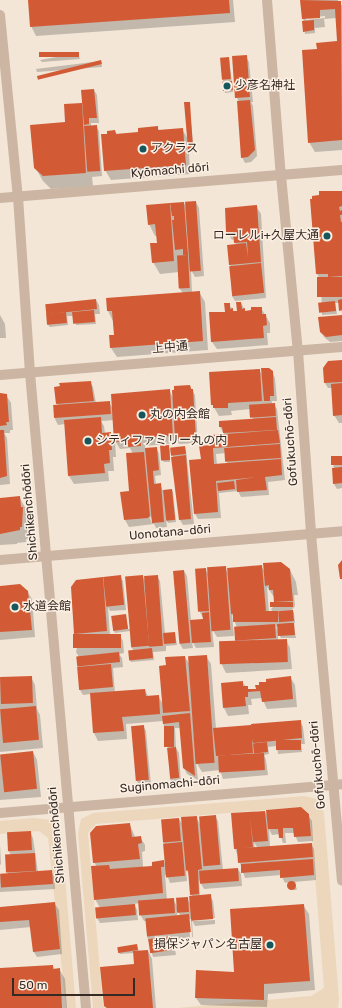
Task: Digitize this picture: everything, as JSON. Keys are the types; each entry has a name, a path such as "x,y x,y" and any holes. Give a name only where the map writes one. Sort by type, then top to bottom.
{"street":[{"name":"Gofukuchō-dōri","path":"266,0 298,351 311,534 337,784 342,882"},
{"name":"Shichikenchōdōri","path":"0,14 18,197 30,373 86,1008"},
{"name":"Kyōmachi dōri","path":"0,198 342,170"},
{"name":"上中通","path":"0,376 342,347"},
{"name":"Uonotana-dōri","path":"0,560 342,531"},
{"name":"Suginomachi-dōri","path":"0,813 337,784"}],"shaded area":[{"path":"304,796 317,799 320,802 324,813 339,999 338,1008 177,1008 311,996 324,988 310,814 301,807 96,824 88,833 103,1005 106,1008 93,1008 78,833 81,819 93,813"},
{"path":"34,818 53,820 61,829 76,1008 66,1008 48,838 39,831 0,834 0,821"}],"building":[{"path":"28,0 229,0 230,13 30,27"},
{"path":"300,0 341,1 342,140 308,143 302,50 317,49 316,43 337,41 335,9 320,10 320,18 302,19"},
{"path":"314,20 314,30 303,32 302,21"},
{"path":"39,52 79,52 79,57 39,57"},
{"path":"247,55 250,97 235,98 232,56"},
{"path":"229,57 231,79 222,80 220,58"},
{"path":"101,60 102,64 38,80 37,76"},
{"path":"232,81 233,90 223,91 222,82"},
{"path":"94,89 97,118 89,118 89,124 84,125 81,90"},
{"path":"250,100 255,150 248,157 241,158 237,101"},
{"path":"184,102 190,102 193,149 188,149"},
{"path":"82,103 86,173 43,176 34,168 30,125 65,122 64,104"},
{"path":"97,125 100,171 87,172 84,126"},
{"name":"アクラス","path":"158,126 158,130 183,128 186,165 104,171 101,134 107,134 107,131 115,130 116,134 138,132 138,128"},
{"name":"ローレルi+久屋大通","path":"319,191 342,191 342,206 339,207 340,211 342,210 342,215 340,215 342,222 342,276 328,277 328,274 316,274 310,199 312,199 312,196 319,195"},
{"path":"196,201 201,271 190,272 185,202"},
{"path":"184,202 188,255 183,255 183,249 175,250 172,220 174,220 174,216 172,216 170,203"},
{"path":"170,203 174,261 152,263 150,243 157,243 155,224 148,225 146,205"},
{"path":"257,205 261,262 229,265 227,245 246,243 248,257 247,242 234,243 233,232 226,232 225,208"},
{"path":"188,255 190,288 179,289 177,256"},
{"path":"261,263 264,293 232,296 229,266"},
{"path":"317,277 342,277 342,297 317,297"},
{"path":"200,291 203,341 110,348 109,335 114,335 112,311 107,311 106,298"},
{"path":"96,299 97,309 46,314 45,304"},
{"path":"342,299 342,310 339,311 338,300"},
{"path":"335,301 336,311 319,313 318,303"},
{"path":"236,302 241,302 242,309 245,308 245,311 251,310 251,307 262,307 262,314 266,314 267,325 263,326 264,338 211,342 209,312 225,312 224,303 230,303 230,309 233,308 233,311 237,311"},
{"path":"94,310 95,322 73,324 72,312"},
{"path":"66,312 67,323 47,325 46,314"},
{"path":"342,315 342,335 326,337 320,332 318,317"},
{"path":"342,360 342,382 324,383 323,368 328,361"},
{"path":"261,368 269,368 273,371 274,396 270,396 270,401 264,401"},
{"path":"260,369 262,401 228,403 228,408 213,408 213,405 211,405 209,372"},
{"path":"91,381 94,401 56,404 54,387 60,386 59,383"},
{"path":"342,383 342,415 333,416 331,384"},
{"path":"190,385 191,389 193,389 196,438 175,439 172,390 174,390 174,386"},
{"name":"丸の内会館","path":"170,389 173,436 141,438 141,446 128,447 128,441 114,442 111,394"},
{"path":"0,393 7,394 9,422 6,422 7,425 0,426"},
{"path":"110,401 111,414 54,418 53,405"},
{"path":"275,403 276,416 250,418 249,405"},
{"name":"シティファミリー丸の内","path":"101,417 102,433 111,432 112,450 109,450 110,463 104,464 105,473 68,476 64,420"},
{"path":"276,417 277,430 223,433 222,427 219,427 219,421"},
{"path":"0,430 4,430 7,476 0,478"},
{"path":"278,430 280,443 213,448 214,464 281,459 282,475 265,477 267,490 237,492 236,480 258,477 216,481 218,512 194,514 189,460 201,459 199,446 212,445 211,435"},
{"path":"280,444 281,458 225,462 224,448"},
{"path":"169,445 170,460 161,461 160,446"},
{"path":"185,446 186,454 171,456 170,448"},
{"path":"157,447 159,470 153,471 154,484 161,483 164,522 152,523 145,448"},
{"path":"144,452 150,516 148,518 124,520 120,492 129,491 126,453"},
{"path":"186,455 191,519 179,520 171,457"},
{"path":"331,456 342,456 342,465 331,465"},
{"path":"342,467 342,483 333,484 332,468"},
{"path":"234,481 235,489 218,491 217,483"},
{"path":"172,489 175,520 166,521 163,490"},
{"path":"20,496 21,507 23,507 22,527 20,527 20,530 0,534 0,498"},
{"path":"342,560 342,579 340,579 338,565"},
{"path":"281,562 290,569 293,601 274,602 273,590 269,590 269,585 265,586 263,563"},
{"path":"262,565 266,611 231,614 227,568"},
{"path":"226,566 230,630 212,631 207,567"},
{"path":"206,568 209,611 198,612 195,569"},
{"path":"184,570 190,643 179,644 173,571"},
{"path":"121,575 124,605 106,607 103,577"},
{"path":"143,575 149,646 131,647 125,577"},
{"path":"158,575 163,646 149,647 144,576"},
{"path":"103,577 107,631 74,634 71,587 76,580"},
{"name":"水道会館","path":"20,584 28,591 32,630 0,632 0,586"},
{"path":"270,602 293,602 293,607 270,607"},
{"path":"293,610 294,621 279,622 278,611"},
{"path":"233,611 278,611 278,622 233,622"},
{"path":"209,612 211,642 192,643 190,620 203,619 202,613"},
{"path":"126,614 128,629 113,631 111,616"},
{"path":"294,623 295,635 278,636 277,624"},
{"path":"275,624 276,638 235,641 234,627"},
{"path":"175,632 176,643 164,644 163,633"},
{"path":"73,634 121,634 121,648 73,648"},
{"path":"287,639 288,662 220,664 219,641"},
{"path":"152,648 153,658 129,660 128,651"},
{"path":"119,652 120,662 77,666 76,656"},
{"path":"207,655 215,763 196,764 188,656"},
{"path":"185,656 190,711 163,713 159,666 166,665 165,657"},
{"path":"111,664 113,687 79,690 77,667"},
{"path":"32,676 33,703 1,704 0,677"},
{"path":"291,676 293,699 262,702 260,691 248,692 248,697 245,697 246,706 223,708 221,683 243,681 243,686 248,686 248,689 256,689 255,685 259,685 259,682 266,682 266,679"},
{"path":"145,689 146,696 159,695 160,714 122,717 124,731 93,733 90,693"},
{"path":"36,706 39,740 3,743 0,709"},
{"path":"190,713 195,776 183,768 179,722 163,724 162,716"},
{"path":"301,720 302,738 253,743 252,739 253,753 216,756 213,728 251,725 252,736 251,724"},
{"path":"144,725 149,780 136,781 131,726"},
{"path":"164,726 174,726 174,747 164,747"},
{"path":"276,740 301,740 301,750 276,750"},
{"path":"267,742 268,752 254,753 253,743"},
{"path":"176,747 179,778 170,779 167,748"},
{"path":"33,751 37,789 4,792 0,754"},
{"path":"264,753 265,770 219,772 218,755"},
{"path":"301,807 309,814 311,836 294,837 293,828 283,828 283,838 279,838 278,829 268,829 266,810"},
{"path":"265,811 268,841 253,842 250,817 253,847 244,848 312,843 313,857 238,863 237,849 234,849 231,813"},
{"path":"216,815 220,865 203,866 199,816"},
{"path":"197,816 202,869 198,870 199,894 190,895 188,870 186,871 181,817"},
{"path":"179,818 181,841 163,842 161,820"},
{"path":"130,823 132,837 141,836 142,843 138,844 140,859 93,863 90,833 96,826"},
{"path":"31,831 32,850 8,851 7,832"},
{"path":"182,842 185,876 166,878 163,844"},
{"path":"35,853 36,871 6,873 5,855"},
{"path":"313,859 314,875 280,878 280,870 241,873 241,864"},
{"path":"164,860 164,867 161,867 163,893 94,900 91,866 109,865 110,869 152,866 152,862"},
{"path":"238,868 239,881 200,884 199,871"},
{"path":"52,870 53,884 1,888 0,874"},
{"path":"289,881 293,881 295,885 293,889 289,889 287,887 287,883"},
{"path":"211,894 213,919 191,921 189,896"},
{"path":"188,897 189,912 177,913 176,898"},
{"path":"174,898 175,913 139,915 138,901"},
{"path":"55,902 60,949 33,952 29,920 0,922 0,907"},
{"path":"135,904 136,915 96,918 95,907"},
{"name":"損保ジャパン名古屋","path":"304,904 310,981 264,984 264,1000 195,998 196,970 234,972 230,909"},
{"path":"189,914 191,932 147,937 145,919"},
{"path":"172,936 174,950 150,953 148,939"},
{"path":"137,944 138,950 118,953 117,947"},
{"path":"148,950 153,1008 107,1008 104,1006 100,967 134,964 133,951"},
{"path":"53,965 53,969 60,968 62,1008 0,1008 0,968"}],"place":[{"name":"少彦名神社","path":"227,86"},
{"name":"アクラス","path":"143,149"},
{"name":"ローレルi+久屋大通","path":"327,236"},
{"name":"丸の内会館","path":"142,415"},
{"name":"シティファミリー丸の内","path":"88,441"},
{"name":"水道会館","path":"15,607"},
{"name":"損保ジャパン名古屋","path":"270,945"}]}
